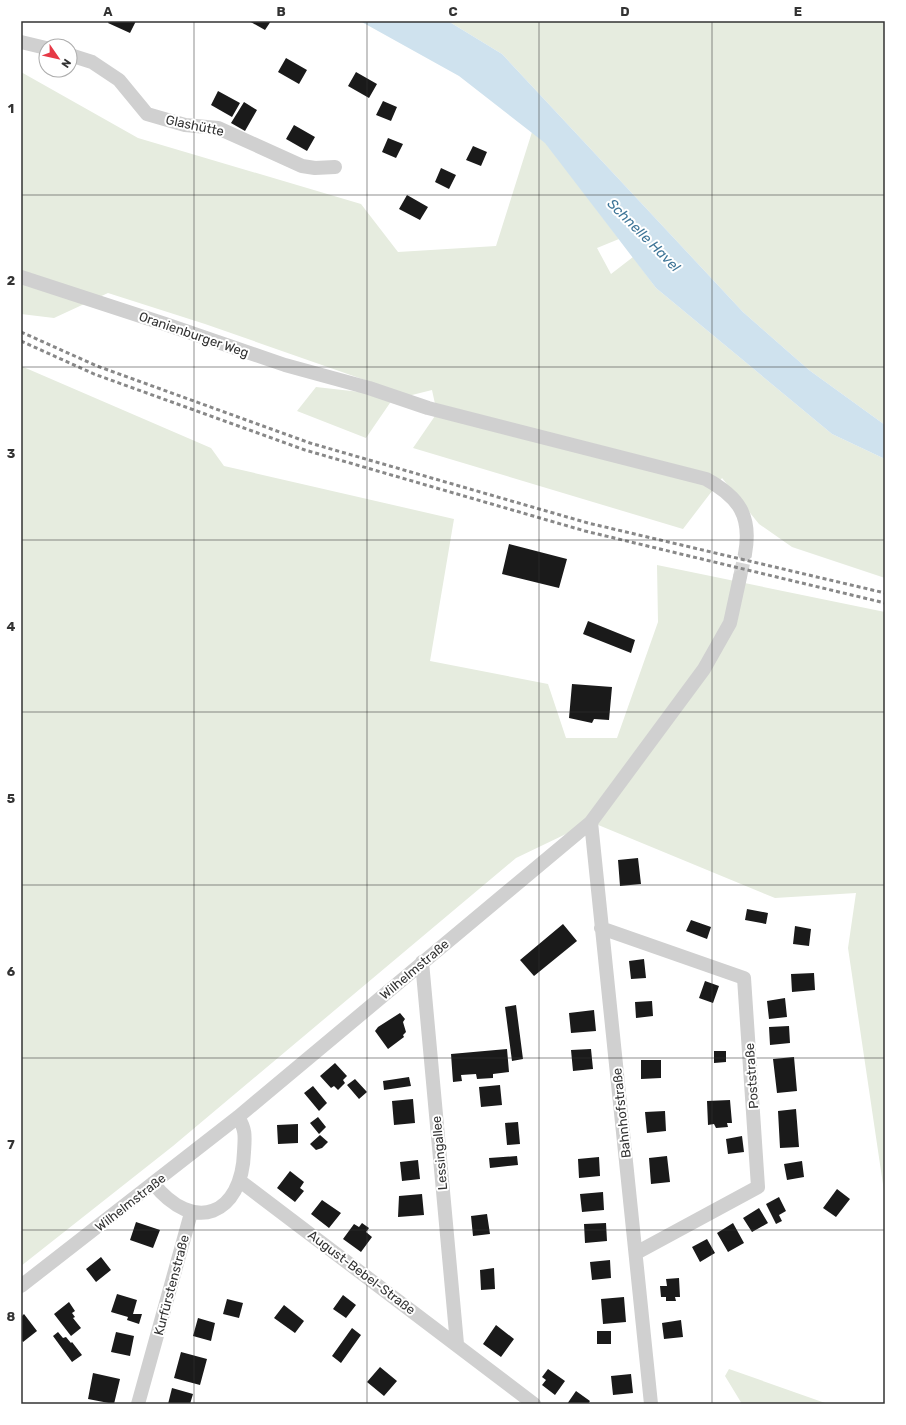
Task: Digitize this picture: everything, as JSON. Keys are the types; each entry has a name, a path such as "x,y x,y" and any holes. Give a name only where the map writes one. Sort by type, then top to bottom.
{"street":[{"path":"21,42 38,46"},
{"name":"Glashütte","path":"78,58 92,62 119,80 147,114 185,125 218,128 302,166 315,168 335,166"},
{"name":"Oranienburger Weg","path":"21,277 165,324 285,366 369,388 428,408 706,479 724,489 737,501 744,516 748,538 745,554"},
{"name":"Wilhelmstraße","path":"21,1286 238,1117 591,822 704,669 730,623 740,578"},
{"name":"Bahnhofstraße","path":"591,822 651,1404"},
{"name":"Poststraße","path":"601,928 744,978 758,1186 636,1253"},
{"name":"Lessingallee","path":"422,962 457,1344"},
{"path":"153,1183 162,1194 191,1213 212,1213 229,1200 240,1180 244,1164 245,1128 238,1117"},
{"name":"August-Bebel-Straße","path":"240,1180 534,1404"},
{"name":"Kurfürstenstraße","path":"138,1404 191,1213"}],"shaded area":[{"path":"448,21 885,21 885,425 809,370 743,312 502,54"},
{"path":"21,72 138,138 361,204 398,252 496,246 532,132 546,143 619,239 597,248 611,274 633,257 656,288 832,434 885,459 885,578 792,547 759,524 722,478 683,529 413,448 437,413 432,390 392,400 366,438 297,411 316,387 378,394 382,386 205,324 108,293 54,318 21,314"},
{"path":"21,366 211,448 224,466 454,519 430,661 548,684 566,738 617,738 658,622 657,565 885,612 885,1198 848,948 856,893 775,898 591,822 516,858 173,1146 21,1266"},
{"path":"729,1369 828,1404 742,1404 725,1376"}],"water":[{"name":"Schnelle Havel","path":"360,21 448,21 502,54 743,312 809,370 885,425 885,459 832,434 656,288 545,143 459,76"}],"building":[{"path":"109,21 136,21 130,33 108,23"},
{"path":"249,21 271,21 265,30"},
{"path":"286,58 307,70 299,84 278,72"},
{"path":"356,72 377,84 369,98 348,86"},
{"path":"218,91 240,103 232,117 211,105"},
{"path":"383,101 397,107 391,121 376,115"},
{"path":"244,102 257,110 245,131 231,123"},
{"path":"294,125 315,137 307,151 286,139"},
{"path":"388,138 403,144 396,158 382,152"},
{"path":"473,146 487,152 481,166 466,160"},
{"path":"441,168 456,175 449,189 435,182"},
{"path":"407,195 428,207 420,220 399,209"},
{"path":"509,544 567,559 559,588 502,574"},
{"path":"588,621 635,640 631,653 583,634"},
{"path":"572,684 612,687 609,720 594,719 592,723 569,718"},
{"path":"638,858 641,884 620,886 618,860"},
{"path":"747,909 768,913 766,924 745,920"},
{"path":"691,920 711,927 707,939 686,931"},
{"path":"563,924 577,941 534,976 520,960"},
{"path":"795,926 811,929 809,946 793,944"},
{"path":"644,959 646,978 631,979 629,961"},
{"path":"814,973 815,990 792,992 791,974"},
{"path":"705,981 719,986 713,1003 699,998"},
{"path":"785,998 787,1017 769,1019 767,1001"},
{"path":"652,1001 653,1016 636,1018 635,1002"},
{"path":"516,1005 523,1059 512,1061 505,1007"},
{"path":"594,1010 596,1031 571,1033 569,1013"},
{"path":"400,1013 405,1019 403,1022 406,1032 403,1035 404,1037 388,1049 375,1031 378,1027"},
{"path":"789,1026 790,1043 770,1045 769,1027"},
{"path":"507,1049 509,1072 493,1074 493,1078 477,1079 476,1074 461,1075 462,1081 453,1082 451,1054"},
{"path":"591,1049 593,1069 573,1071 571,1050"},
{"path":"714,1051 726,1051 726,1062 714,1063"},
{"path":"794,1057 797,1091 777,1093 773,1059"},
{"path":"641,1060 661,1060 661,1078 641,1079"},
{"path":"335,1063 347,1076 343,1080 345,1083 338,1090 334,1086 331,1088 320,1076"},
{"path":"409,1077 411,1086 384,1090 383,1081"},
{"path":"355,1079 367,1092 359,1099 347,1085"},
{"path":"500,1085 502,1105 481,1107 479,1087"},
{"path":"313,1086 327,1103 319,1111 304,1093"},
{"path":"413,1099 415,1123 394,1125 392,1101"},
{"path":"730,1100 732,1123 727,1123 728,1127 716,1128 714,1124 708,1125 707,1101"},
{"path":"796,1109 799,1147 780,1148 778,1111"},
{"path":"665,1111 666,1131 647,1133 645,1112"},
{"path":"318,1117 326,1127 319,1134 310,1123"},
{"path":"518,1122 520,1144 507,1145 505,1123"},
{"path":"298,1124 298,1143 278,1144 277,1125"},
{"path":"320,1135 328,1142 322,1148 316,1150 310,1144"},
{"path":"742,1136 744,1152 728,1154 726,1139"},
{"path":"517,1156 518,1165 490,1168 489,1158"},
{"path":"667,1156 670,1182 651,1184 649,1158"},
{"path":"599,1157 600,1176 579,1178 578,1159"},
{"path":"418,1160 420,1179 402,1181 400,1162"},
{"path":"802,1161 804,1177 787,1180 784,1164"},
{"path":"290,1171 304,1182 300,1188 304,1191 295,1202 277,1188"},
{"path":"837,1189 850,1199 836,1217 823,1208"},
{"path":"603,1192 604,1210 582,1212 580,1194"},
{"path":"422,1194 424,1215 398,1217 399,1196"},
{"path":"779,1197 786,1211 779,1215 782,1221 776,1224 766,1204"},
{"path":"322,1200 341,1213 329,1228 311,1214"},
{"path":"759,1208 768,1223 752,1232 743,1218"},
{"path":"487,1214 490,1234 473,1236 471,1216"},
{"path":"136,1222 160,1230 153,1248 130,1240"},
{"path":"362,1223 369,1228 366,1232 372,1237 361,1252 343,1239 354,1224 359,1227"},
{"path":"606,1223 607,1241 585,1243 584,1224"},
{"path":"733,1223 744,1243 728,1252 717,1233"},
{"path":"707,1239 715,1253 700,1262 692,1247"},
{"path":"101,1257 111,1270 96,1282 86,1269"},
{"path":"610,1260 611,1278 592,1280 590,1262"},
{"path":"494,1268 495,1289 481,1290 480,1270"},
{"path":"679,1278 680,1297 675,1297 676,1301 666,1301 666,1297 661,1297 660,1286 667,1286 666,1279"},
{"path":"117,1294 137,1300 133,1314 142,1314 139,1324 127,1320 128,1317 111,1312"},
{"path":"343,1295 356,1305 346,1318 333,1309"},
{"path":"624,1297 626,1322 603,1324 601,1299"},
{"path":"227,1299 243,1303 239,1318 223,1314"},
{"path":"69,1302 75,1311 72,1313 75,1317 73,1318 81,1328 71,1336 54,1314"},
{"path":"284,1305 304,1321 295,1333 274,1318"},
{"path":"24,1314 37,1331 23,1342 21,1339 21,1317"},
{"path":"198,1318 215,1323 211,1341 193,1336"},
{"path":"681,1320 683,1337 664,1339 662,1323"},
{"path":"496,1325 514,1339 501,1357 483,1344"},
{"path":"352,1328 361,1335 341,1363 332,1356"},
{"path":"597,1331 611,1331 611,1344 597,1344"},
{"path":"58,1332 63,1338 66,1337 71,1343 72,1342 82,1355 72,1362 53,1336"},
{"path":"116,1332 134,1336 130,1356 111,1352"},
{"path":"181,1352 207,1359 200,1385 174,1378"},
{"path":"380,1367 397,1381 384,1396 367,1382"},
{"path":"548,1369 565,1381 555,1395 542,1385 546,1380 542,1377"},
{"path":"93,1373 120,1379 114,1404 88,1399"},
{"path":"631,1374 633,1393 613,1395 611,1376"},
{"path":"172,1388 193,1394 190,1404 168,1404"},
{"path":"576,1391 590,1401 588,1404 567,1404"}],"tunnel":[{"path":"740,577 745,554"}],"railway":[{"path":"21,332 97,366 310,443 588,523 885,593"},
{"path":"21,341 94,374 305,450 585,531 885,603"}]}
